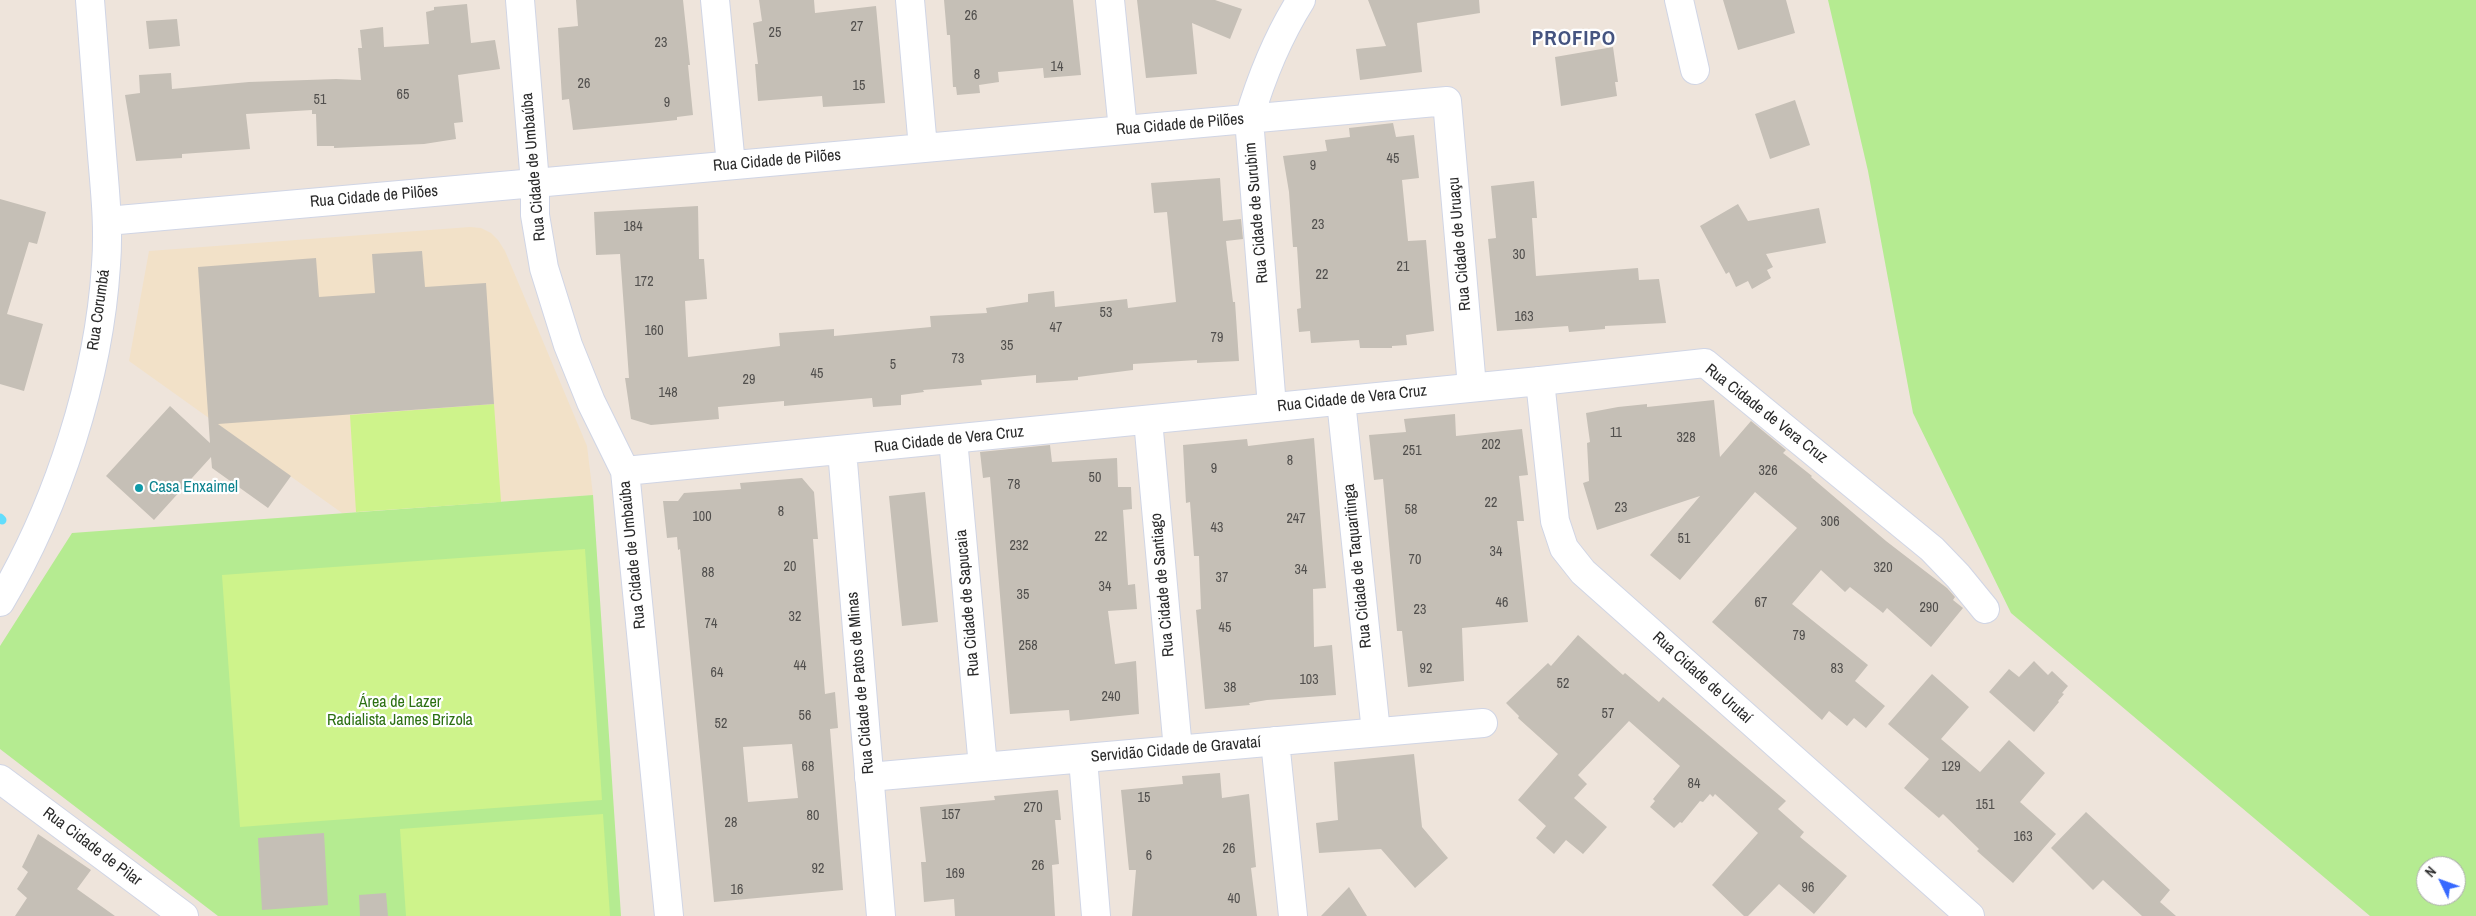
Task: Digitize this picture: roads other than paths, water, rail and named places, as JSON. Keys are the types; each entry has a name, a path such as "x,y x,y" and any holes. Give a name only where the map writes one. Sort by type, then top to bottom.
{"street":[{"name":"Rua Corumbá","path":"0,602 47,512 74,435 95,346 106,265 107,221 90,0"},
{"name":"Rua Cidade de Umbaúba","path":"520,0 536,183 535,215 544,268 568,345 591,402 625,471 669,916"},
{"path":"715,0 731,165"},
{"path":"910,0 923,148"},
{"path":"1110,0 1123,130"},
{"name":"Rua Cidade de Surubim","path":"1272,407 1249,119 1262,74 1288,21 1301,0"},
{"path":"1679,0 1695,70"},
{"name":"Rua Cidade de Pilões","path":"107,221 1448,101"},
{"name":"Rua Cidade de Uruaçu","path":"1448,101 1472,388"},
{"name":"Rua Cidade de Vera Cruz","path":"625,471 1472,388 1705,363 1932,549 1958,576 1985,609"},
{"name":"Rua Cidade de Urutaí","path":"1540,381 1555,521 1564,548 1583,572 1970,916"},
{"name":"Rua Cidade de Taquaritinga","path":"1341,400 1376,732"},
{"name":"Rua Cidade de Santiago","path":"1148,420 1178,750"},
{"name":"Rua Cidade de Sapucaia","path":"952,439 982,767"},
{"name":"Rua Cidade de Patos de Minas","path":"842,450 881,916"},
{"name":"Servidão Cidade de Gravataí","path":"869,778 1483,723"},
{"path":"1275,741 1293,916"},
{"path":"1083,758 1096,916"},
{"name":"Rua Cidade de Pilar","path":"0,778 184,916"}],"place":[{"name":"Casa Enxaimel","path":"139,488"}],"district":[{"name":"PROFIPO","path":"1574,39"}],"park label":[{"name":"Área de Lazer Radialista James Brizola","path":"400,712"}]}
